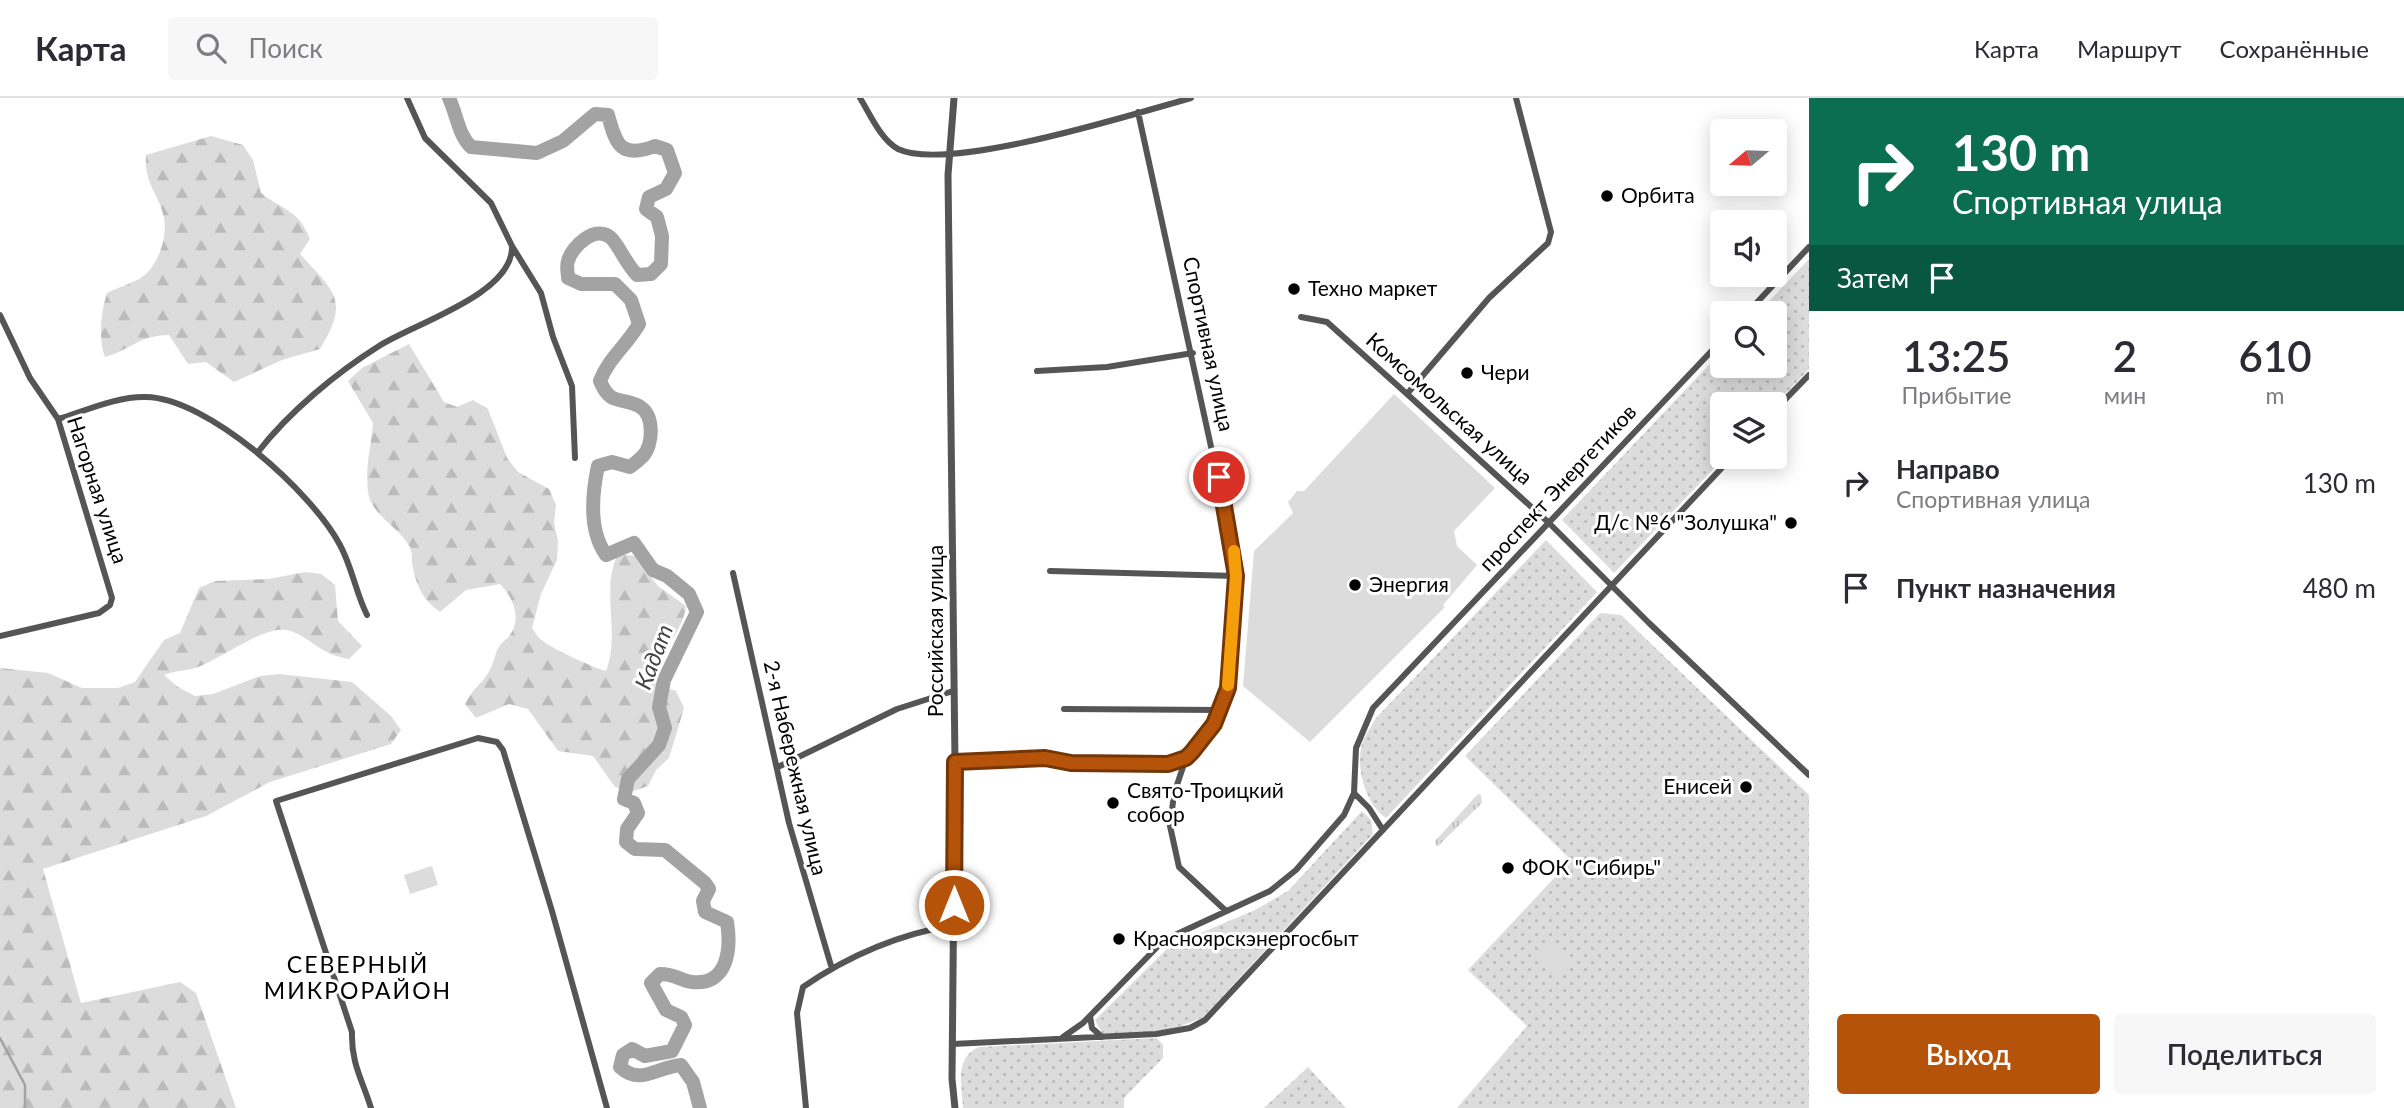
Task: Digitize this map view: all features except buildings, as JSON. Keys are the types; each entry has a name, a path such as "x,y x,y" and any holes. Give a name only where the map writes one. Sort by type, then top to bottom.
{"street":[{"path":"407,98 421,131 483,192 541,293 553,337 567,367 572,386 575,458"},
{"path":"860,98 893,146 909,153 948,153 998,147 1191,98"},
{"name":"Российская улица","path":"953,1108 955,762 948,153 954,98"},
{"path":"1407,394 1489,298 1548,243 1551,232 1516,98"},
{"name":"Спортивная улица","path":"1138,112 1193,354 1234,552 1236,576 1228,688 1221,710 1186,758 1174,794 1170,826 1180,867 1226,911"},
{"path":"258,452 297,409 380,345 450,310 502,275 512,260 512,246"},
{"path":"1758,301 1809,247"},
{"name":"Нагорная улица","path":"0,315 30,378 58,419 112,590 110,605 99,613 0,636"},
{"name":"Комсомольская улица","path":"1301,317 1327,322 1407,394 1549,523 1809,775"},
{"name":"проспект Энергетиков","path":"1061,1038 1090,1016 1164,940 1281,885 1345,815 1354,793 1356,748 1373,708 1710,353"},
{"path":"1037,371 1096,368 1193,354"},
{"path":"1787,398 1809,375"},
{"path":"58,419 130,398 156,398 190,410 258,452 294,487 340,545 367,615"},
{"path":"953,1044 1176,1032 1205,1020 1721,469"},
{"path":"1050,572 1236,576"},
{"name":"2-я Набережная улица","path":"733,573 805,886 832,969"},
{"path":"778,767 897,709 953,691"},
{"path":"1063,709 1221,710"},
{"path":"371,1108 361,1075 355,1069 352,1032 276,801 478,738 497,742 503,750 552,911 607,1108"},
{"path":"955,762 1045,758 1071,763 1168,764 1186,758"},
{"path":"1354,793 1369,808 1383,830"},
{"path":"806,1108 797,1013 803,988 832,969 905,935 954,925"},
{"path":"1090,1016 1093,1028 1102,1037"}],"green space":[{"path":"211,136 243,145 253,160 261,193 301,222 310,239 300,254 329,287 336,307 335,318 320,349 282,360 234,382 206,362 188,364 169,335 150,337 105,357 101,334 107,293 148,272 157,259 163,242 164,218 149,182 146,155"},
{"path":"1809,259 1809,369 1787,392 1710,392 1710,469 1714,469 1614,573 1562,520 1710,364 1710,378 1787,378 1787,301 1769,301 1783,287 1787,287 1787,282"},
{"path":"409,344 444,402 457,407 473,400 488,409 507,458 518,472 549,489 556,505 554,523 558,541 557,560 541,594 532,628 540,638 564,653 606,671 612,642 611,582 618,554 635,556 658,586 686,606 679,628 660,663 658,674 659,686 676,691 684,708 669,758 656,770 648,786 631,792 615,787 593,756 558,751 528,709 509,704 476,718 465,704 490,670 500,645 514,628 516,615 512,601 500,584 466,590 440,612 425,599 412,565 410,547 370,500 367,473 373,423 348,381 362,368"},
{"name":"Энергия","path":"1394,394 1495,488 1454,531 1457,546 1477,565 1443,605 1445,607 1310,742 1243,686 1254,551 1293,513 1288,502 1297,491 1304,491"},
{"path":"1546,540 1597,592 1386,818 1373,805 1364,787 1360,757 1367,733 1376,718"},
{"path":"305,572 321,574 335,585 338,621 362,646 349,659 329,653 294,632 278,630 256,637 201,666 164,675 195,696 213,694 260,676 279,674 352,682 391,716 401,730 391,744 270,782 206,816 43,869 81,1003 180,982 196,993 236,1108 0,1108 0,668 48,673 82,688 118,688 135,682 164,640 180,633 199,588 215,581 269,579"},
{"path":"1600,613 1621,615 1809,795 1809,1108 1457,1108 1527,1026 1468,970 1571,860 1465,756"},
{"path":"1478,794 1481,795 1482,803 1437,847 1435,841"},
{"path":"1362,811 1371,820 1373,834 1203,1017 1181,1026 1139,1035 1102,1033 1095,1020 1170,946 1255,910 1288,891"},
{"path":"432,866 438,885 410,894 404,875"},
{"path":"1549,944 1572,965 1561,977 1538,956"},
{"path":"1157,1038 1163,1045 1163,1058 1124,1098 1124,1108 963,1108 963,1065 971,1052 979,1047"},
{"path":"1308,1067 1346,1108 1264,1108"}],"waterway":[{"name":"Кадат","path":"449,98 460,130 471,147 537,153 563,141 595,114 608,115 617,141 622,147 634,151 655,146 667,150 675,173 666,189 649,197 646,209 657,217 662,236 661,264 651,274 637,275 614,241 605,234 592,235 579,243 570,255 567,267 568,278 581,284 615,284 631,300 639,324 600,381 612,398 632,403 644,410 651,430 646,451 630,467 612,462 598,466 593,512 597,535 606,555 634,543 653,570 667,576 689,594 697,612 664,680 659,707 665,728 659,745 628,779 624,799 634,803 638,813 627,829 626,842 635,849 665,850 705,883 709,889 703,901 705,912 727,922 727,953 720,971 714,978 704,982 692,982 660,974 651,983 666,1010 681,1017 685,1025 672,1051 645,1056 632,1049 623,1055 620,1067 635,1075 642,1075 681,1065 693,1082 700,1108"},
{"path":"0,1038 25,1085 25,1108"}],"slow traffic":[{"path":"1228,685 1236,576 1234,551"}],"place":[{"name":"Орбита","path":"1607,196"},
{"name":"Техно маркет","path":"1294,289"},
{"name":"Чери","path":"1467,373"},
{"name":"Д/с №6 \"Золушка\"","path":"1791,523"},
{"name":"Энергия","path":"1355,585"},
{"name":"Енисей","path":"1746,787"},
{"name":"Свято-Троицкий собор","path":"1113,803"},
{"name":"ФОК \"Сибирь\"","path":"1508,868"},
{"name":"Красноярскэнергосбыт","path":"1119,939"}],"district":[{"name":"СЕВЕРНЫЙ МИКРОРАЙОН","path":"358,978"}],"route":[{"path":"954,905 955,762 1045,758 1071,763 1168,764 1186,758 1214,724 1226,699 1228,688 1236,576 1219,477"}]}
